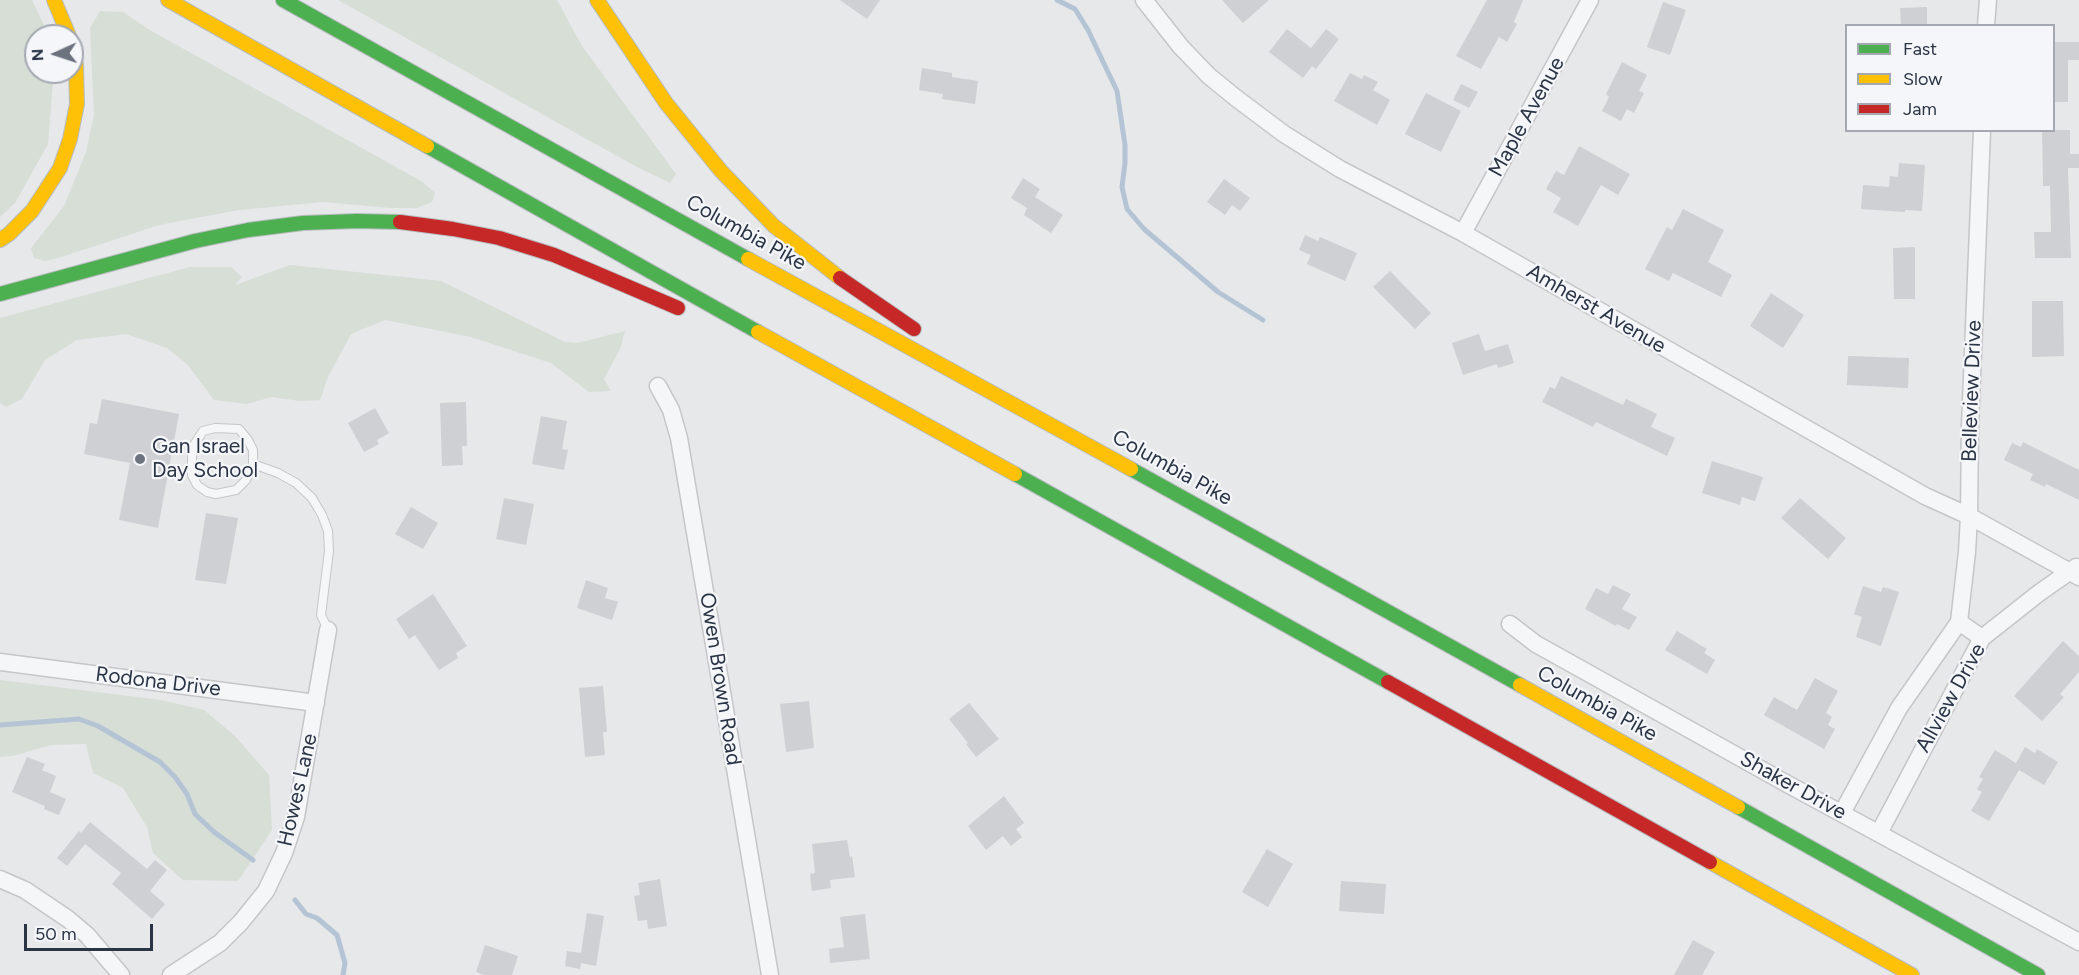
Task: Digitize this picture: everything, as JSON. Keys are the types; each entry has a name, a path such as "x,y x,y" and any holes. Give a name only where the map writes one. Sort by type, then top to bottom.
{"highway":[{"path":"54,0 64,24"},
{"path":"168,0 667,282 885,401 1912,975"},
{"name":"Columbia Pike","path":"283,0 1215,515 2038,975"},
{"path":"599,0 618,34 666,103 721,171 774,226 828,270 885,311 925,336"},
{"path":"0,240 32,211 60,168 70,139 77,104 76,84"},
{"path":"0,294 195,241 248,230 303,223 399,222 499,238 554,255 690,314"},
{"path":"723,328 885,401"},
{"path":"985,373 1215,515"}],"street":[{"name":"Amherst Avenue","path":"1144,0 1181,47 1209,76 1284,134 1340,169 1463,233 1915,490 2076,571"},
{"name":"Maple Avenue","path":"1463,233 1590,0"},
{"path":"1986,24 1988,0"},
{"name":"Belleview Drive","path":"1959,622 1969,516 1970,426 1982,132"},
{"name":"Owen Brown Road","path":"658,386 671,410 684,465 770,975"},
{"name":"Allview Drive","path":"1879,833 1982,638 2076,571"},
{"path":"1959,622 1982,638"},
{"name":"Allview Drive","path":"1842,813 1899,708 1959,622"},
{"name":"Shaker Drive","path":"1510,624 1536,644 2079,942"},
{"name":"Howes Lane","path":"171,975 220,943 241,922 266,891 284,853 296,817 328,630"},
{"name":"Rodona Drive","path":"0,662 316,703"},
{"path":"0,879 25,890 68,919 87,935 121,975"}],"lane":[{"path":"215,428 239,429 253,450 254,464 246,480 236,490 216,494 207,492 197,485 192,475 192,448 203,431 215,428"},
{"path":"254,464 296,483 312,498 322,515 328,531 329,552 321,615 328,630"}],"shaded area":[{"path":"0,0 32,0 43,24 24,24 24,84 53,84 48,144 15,203 0,217"},
{"path":"338,0 557,0 582,46 676,174 670,183 635,166"},
{"path":"100,11 123,12 148,29 421,181 435,193 432,202 417,208 323,202 239,210 159,225 58,258 45,261 34,258 31,248 64,206 86,152 94,115 90,28"},
{"path":"290,265 441,281 565,342 578,343 625,331 620,349 604,379 611,391 589,392 551,363 471,337 385,320 351,334 328,377 320,400 300,401 272,397 247,404 214,400 188,365 167,348 126,334 77,340 45,360 22,399 6,407 0,403 0,318 190,267 231,267 242,277 235,285"},
{"path":"0,680 161,700 204,710 234,735 269,775 272,830 238,881 183,880 153,853 147,827 123,788 93,773 86,744 51,745 0,757"}],"building":[{"path":"840,0 880,0 867,19"},
{"path":"1222,0 1269,0 1243,23"},
{"path":"1487,0 1523,0 1514,22 1517,24 1507,42 1499,37 1481,69 1456,56"},
{"path":"1663,2 1686,10 1670,55 1647,47"},
{"path":"1927,7 1927,24 1901,24 1900,8"},
{"path":"1287,29 1311,48 1326,29 1339,39 1316,69 1312,66 1303,78 1269,52"},
{"path":"2055,42 2079,42 2079,60 2068,60 2068,102 2055,102"},
{"path":"1622,62 1647,75 1639,91 1644,93 1634,113 1627,109 1621,121 1602,111 1609,97 1606,94"},
{"path":"922,68 952,73 952,77 978,81 975,104 942,99 943,94 919,90"},
{"path":"1350,73 1362,79 1364,75 1378,82 1373,90 1390,100 1377,125 1334,101"},
{"path":"1461,84 1478,92 1469,108 1453,100"},
{"path":"1426,93 1461,111 1441,152 1405,134"},
{"path":"2070,130 2070,154 2079,154 2079,168 2068,168 2071,258 2035,258 2034,232 2051,232 2050,186 2043,186 2042,132"},
{"path":"1579,146 1630,174 1618,195 1601,185 1578,226 1553,212 1561,198 1546,189 1556,171 1564,175"},
{"path":"1899,163 1925,165 1922,211 1861,209 1863,185 1889,187 1890,176 1898,177"},
{"path":"1023,178 1040,189 1035,197 1063,215 1051,233 1024,215 1027,208 1011,198"},
{"path":"1224,179 1250,198 1240,211 1232,205 1225,215 1207,202"},
{"path":"1683,209 1724,230 1708,262 1732,275 1721,297 1673,273 1669,281 1645,269 1667,227 1672,230"},
{"path":"1305,235 1318,241 1320,237 1357,253 1345,281 1307,264 1311,255 1299,250"},
{"path":"1915,247 1915,299 1894,299 1893,248"},
{"path":"1390,271 1431,313 1415,329 1373,287"},
{"path":"1771,293 1804,315 1783,348 1750,326"},
{"path":"2032,301 2063,301 2064,356 2032,357"},
{"path":"1479,334 1485,351 1508,344 1514,363 1498,368 1497,364 1463,375 1452,343"},
{"path":"1848,356 1909,358 1908,388 1847,385"},
{"path":"1561,376 1623,405 1626,399 1657,414 1651,427 1675,438 1667,456 1596,422 1593,427 1542,402 1550,387 1555,389"},
{"name":"Gan Israel Day School","path":"102,399 179,414 158,528 119,520 130,463 84,454 90,423 97,424"},
{"path":"466,402 467,446 462,446 463,465 442,466 440,403"},
{"path":"375,408 389,433 377,440 379,444 364,452 348,423"},
{"path":"541,416 567,421 562,449 568,450 564,470 532,464"},
{"path":"2023,442 2079,470 2079,500 2046,484 2045,487 2030,480 2033,474 2004,460 2012,443 2021,447"},
{"path":"1712,461 1763,477 1755,501 1742,497 1740,505 1702,493"},
{"path":"504,498 534,504 526,545 496,539"},
{"path":"1800,498 1846,538 1828,559 1781,518"},
{"path":"411,507 438,523 423,549 395,534"},
{"path":"206,513 238,518 226,584 195,580"},
{"path":"586,580 608,588 605,598 618,602 612,620 577,608"},
{"path":"1613,585 1631,594 1622,609 1637,617 1629,630 1617,624 1616,626 1585,609 1596,588 1608,594"},
{"path":"1863,586 1881,592 1883,587 1899,592 1881,646 1856,637 1862,617 1854,614"},
{"path":"433,594 467,646 456,653 458,658 439,670 415,635 409,639 396,619"},
{"path":"1677,631 1707,649 1704,653 1715,660 1707,674 1665,650"},
{"path":"2063,641 2079,656 2079,672 2060,694 2064,697 2042,721 2014,696"},
{"path":"1815,678 1838,691 1826,713 1832,717 1828,725 1835,729 1824,749 1764,715 1774,697 1797,710"},
{"path":"603,686 607,732 603,732 605,755 585,757 579,688"},
{"path":"809,701 814,748 786,752 780,704"},
{"path":"969,703 999,739 976,757 949,719"},
{"path":"2025,747 2035,753 2037,749 2058,762 2044,785 2019,770 1989,821 1971,811 1982,792 1977,789 1983,779 1979,777 1995,750 2016,763"},
{"path":"27,757 45,764 42,770 56,776 50,792 66,799 59,815 44,809 45,806 12,792"},
{"path":"1004,796 1024,823 1016,829 1022,837 1011,846 1003,836 986,850 968,826"},
{"path":"90,822 147,869 155,860 167,870 150,891 165,904 152,919 112,884 121,873 85,844 67,866 57,858 79,831 81,833"},
{"path":"847,840 855,877 830,880 831,888 812,891 810,874 815,873 812,844"},
{"path":"1267,849 1293,864 1268,907 1242,892"},
{"path":"660,879 667,926 648,929 647,920 638,921 634,896 640,895 638,883"},
{"path":"1341,881 1386,884 1384,914 1339,911"},
{"path":"587,913 604,916 596,966 581,963 580,969 565,966 567,951 581,953"},
{"path":"865,914 870,959 830,963 829,949 844,947 840,917"},
{"path":"1693,940 1715,952 1702,975 1674,975"},
{"path":"485,945 518,956 512,975 484,975 476,972"}],"waterway":[{"path":"1057,0 1075,9 1088,30 1117,91 1125,145 1122,187 1127,209 1144,229 1218,292 1263,320"},
{"path":"0,725 79,719 98,726 160,762 187,794 195,814 214,832 253,860"},
{"path":"295,900 306,914 317,918 337,935 345,963 343,975"}],"traffic: fast":[{"path":"283,0 748,259"},
{"path":"427,146 758,332"},
{"path":"0,294 195,241 248,230 303,223 400,222"},
{"path":"1131,469 1520,685"},
{"path":"1015,474 1388,682"},
{"path":"1738,807 2038,975"}],"traffic: slow":[{"path":"54,0 64,24"},
{"path":"168,0 427,146"},
{"path":"597,0 666,103 721,171 774,226 840,278"},
{"path":"0,240 32,211 60,168 70,139 77,104 76,84"},
{"path":"748,259 1131,469"},
{"path":"758,332 1015,474"},
{"path":"1520,685 1738,807"},
{"path":"1710,862 1912,975"}],"traffic: jam":[{"path":"400,222 499,238 554,255 678,308"},
{"path":"840,278 914,329"},
{"path":"1388,682 1710,862"}],"place":[{"name":"Gan Israel Day School","path":"140,459"}]}
